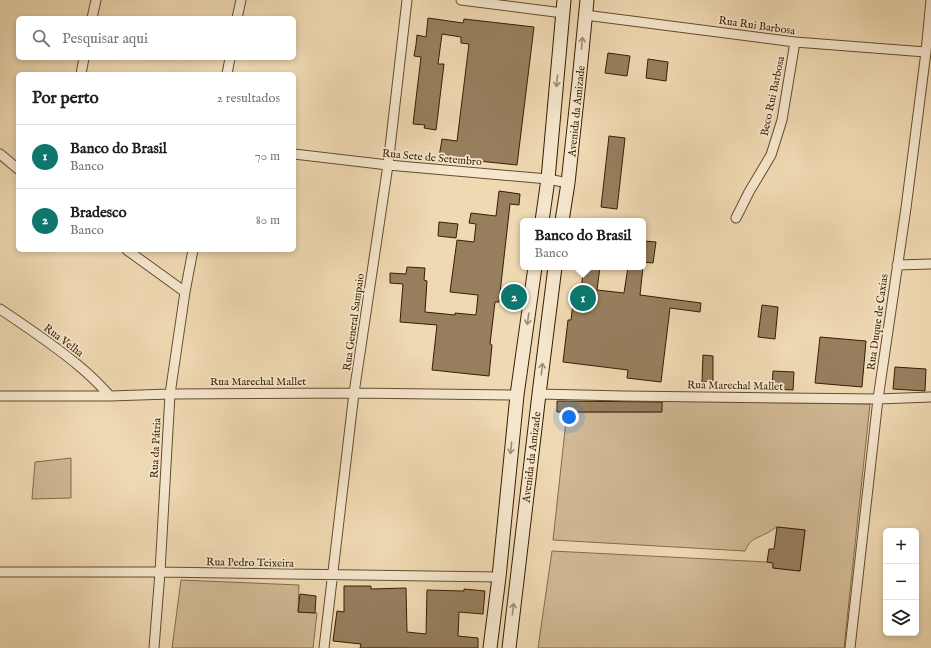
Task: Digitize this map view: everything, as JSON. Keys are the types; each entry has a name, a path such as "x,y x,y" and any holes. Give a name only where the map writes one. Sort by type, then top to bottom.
{"main road":[{"name":"Avenida da Amizade","path":"542,218 548,180 564,0"},
{"name":"Avenida da Amizade","path":"562,218 568,183 587,0"},
{"name":"Avenida da Amizade","path":"490,648 499,577 517,395 534,272"},
{"path":"534,272 554,273"},
{"name":"Avenida da Amizade","path":"509,648 530,462 554,273"},
{"path":"509,466 530,462"}],"street":[{"path":"92,16 96,0"},
{"path":"237,16 241,0"},
{"name":"Rua General Sampaio","path":"324,648 354,393 388,165 408,0"},
{"path":"461,0 563,13"},
{"name":"Rua Duque de Caxias","path":"850,648 878,399 907,200 926,52 931,0"},
{"name":"Rua Rui Barbosa","path":"585,14 796,42 926,52"},
{"name":"Beco Rui Barbosa","path":"736,218 749,192 771,155 782,120 796,42"},
{"path":"81,72 84,60"},
{"path":"227,72 230,60"},
{"path":"0,154 16,166"},
{"name":"Rua Sete de Setembro","path":"296,154 568,183"},
{"path":"130,252 185,292"},
{"name":"Rua da Pátria","path":"154,648 160,572 170,394 185,292 193,252"},
{"path":"897,265 931,264"},
{"name":"Rua Velha","path":"0,309 78,365 110,396"},
{"name":"Rua Marechal Mallet","path":"0,396 354,393 517,395"},
{"name":"Rua Marechal Mallet","path":"539,394 878,399 931,397"},
{"name":"Rua Pedro Teixeira","path":"0,572 160,572 499,577"}],"shaded area":[{"path":"662,401 870,404 844,648 538,648 552,551 767,562 773,563 773,568 800,571 805,530 777,527 753,540 745,551 553,540 567,412 661,412"},
{"path":"71,458 71,498 32,499 35,462"},
{"path":"181,580 299,585 298,612 317,613 313,648 172,648"}],"building":[{"path":"428,18 463,23 464,19 534,27 517,165 439,157 442,139 457,141 469,44 461,43 461,37 442,34 438,64 444,64 436,130 424,128 425,125 413,124 421,57 414,56 417,35 426,37"},
{"path":"608,53 630,56 627,76 605,73"},
{"path":"648,59 668,62 666,81 646,78"},
{"path":"609,136 625,138 617,209 601,207"},
{"path":"499,191 520,194 519,205 510,204 499,302 495,302 490,344 492,345 489,376 432,370 437,325 400,322 403,284 390,283 390,273 406,274 407,267 425,268 424,280 427,281 425,312 455,315 455,313 476,315 478,295 450,292 457,240 474,242 476,224 469,223 471,213 496,216"},
{"path":"439,222 458,224 456,238 438,236"},
{"path":"646,241 656,242 653,263 646,262"},
{"path":"584,270 600,270 597,290 624,293 628,270 643,270 640,295 701,303 700,312 670,308 661,382 627,378 628,370 563,362 568,320 571,320 575,287 581,288"},
{"path":"762,305 778,307 775,339 758,337"},
{"path":"820,337 866,341 862,387 815,383"},
{"path":"703,355 713,356 713,381 702,382"},
{"path":"895,367 926,369 925,391 893,389"},
{"path":"773,371 794,372 793,390 772,389"},
{"path":"557,401 662,402 662,412 557,412"},
{"path":"777,527 805,530 800,571 773,568 773,563 767,562 769,549 774,549"},
{"path":"344,586 371,586 371,589 406,588 407,632 426,634 427,590 464,591 464,589 485,591 483,614 459,612 458,636 478,638 478,648 360,648 361,644 333,641 337,611 344,612"},
{"path":"300,594 316,596 315,613 298,612"}],"place":[{"name":"Bradesco","path":"514,297"},
{"name":"Banco do Brasil","path":"583,298"}]}
